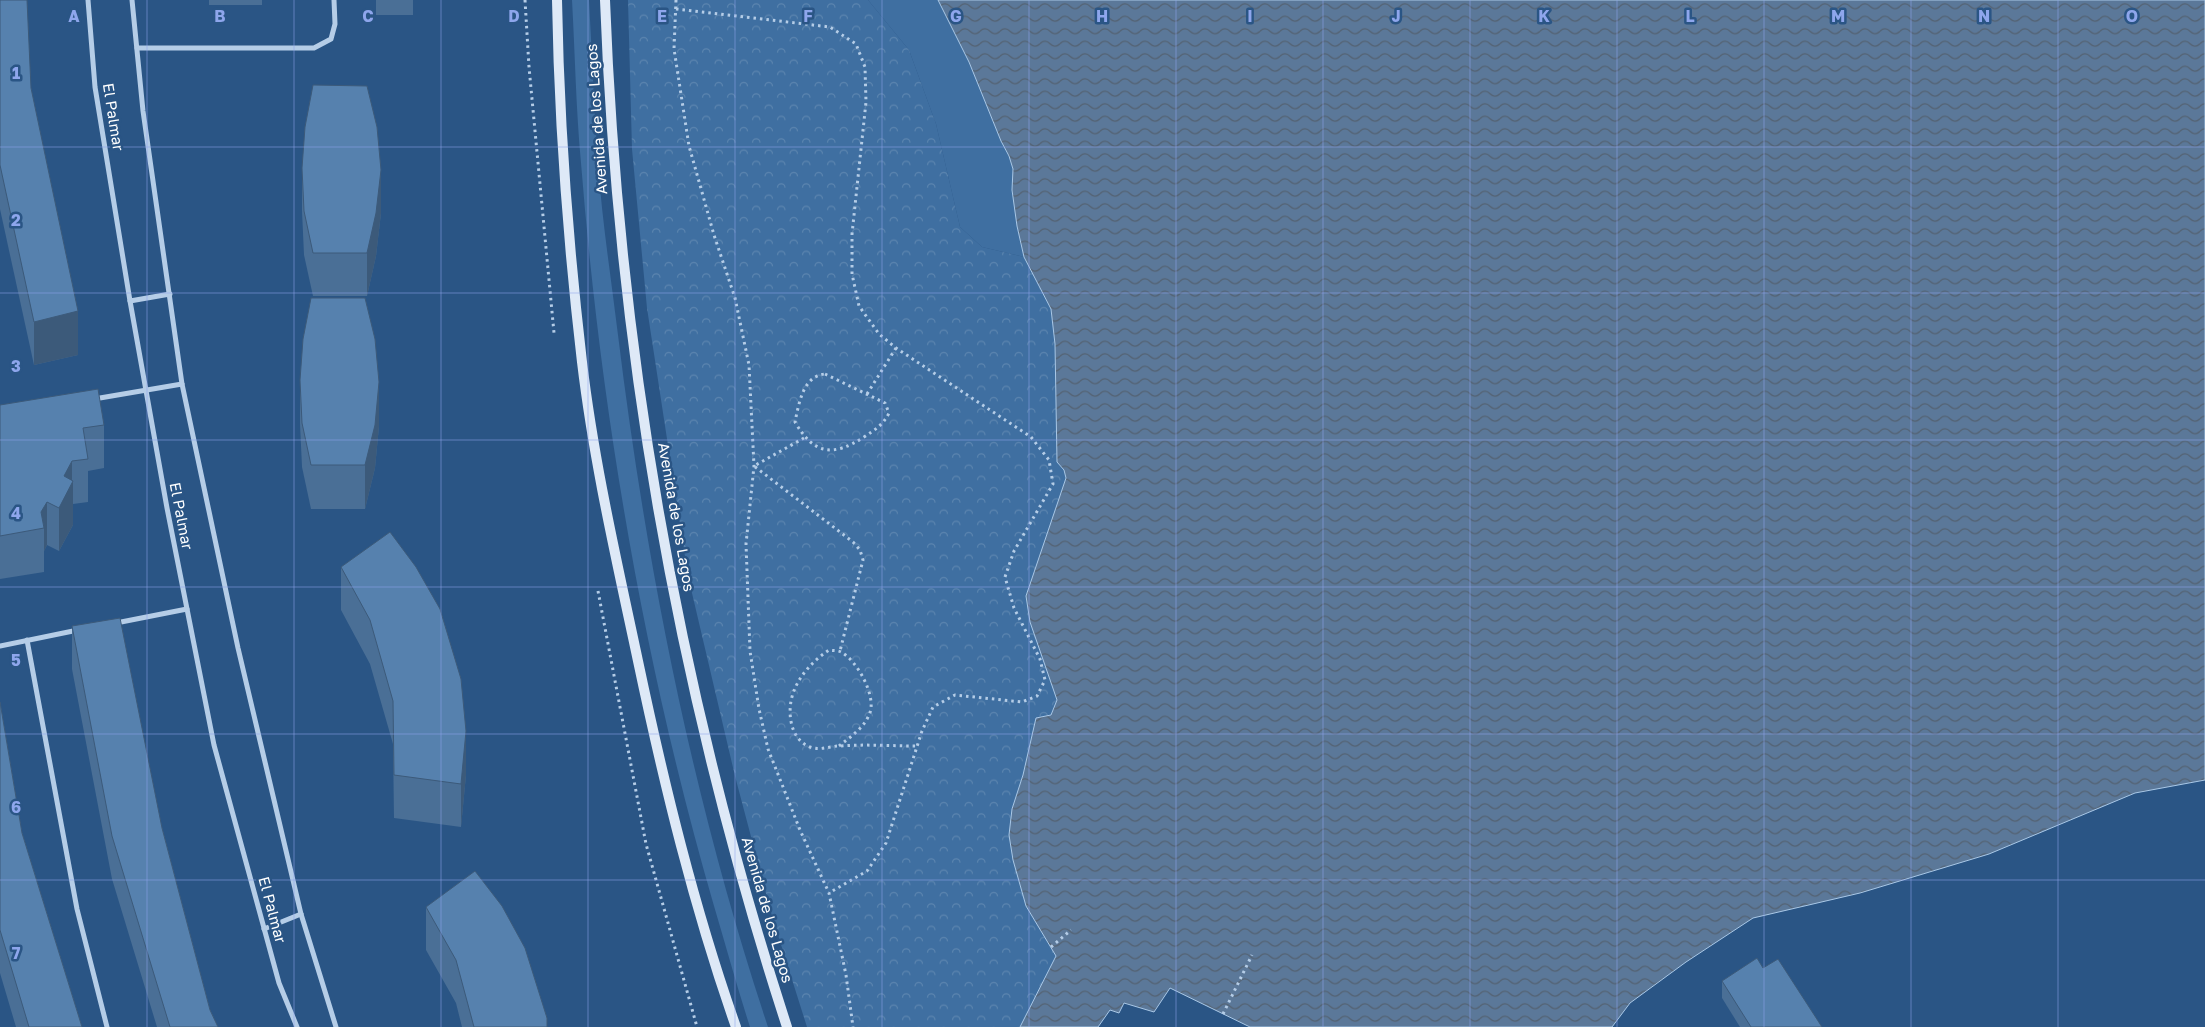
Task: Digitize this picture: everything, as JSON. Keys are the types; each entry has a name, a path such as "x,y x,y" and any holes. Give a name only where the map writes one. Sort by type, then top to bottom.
{"street":[{"name":"El Palmar","path":"88,0 95,86 130,301 214,744 279,983 297,1027"},
{"name":"El Palmar","path":"132,0 143,111 182,384 238,648 301,914 336,1027"},
{"path":"137,48 314,48 331,39 335,24 334,0"},
{"path":"557,0 566,193 582,364 606,511 654,735 686,861 736,1027"},
{"name":"Avenida de los Lagos","path":"605,0 609,106 621,242 639,392 661,525 701,727 754,926 787,1027"},
{"path":"130,301 170,294"},
{"path":"87,400 182,384"},
{"path":"112,624 187,609"},
{"path":"0,646 84,629"},
{"path":"27,640 78,909 107,1027"},
{"path":"264,930 301,914"}],"path":[{"path":"676,0 674,49 689,146 714,235 735,298 749,366 754,466 746,544 750,651 758,709 768,749 800,830 829,893 846,975 853,1027"},
{"path":"676,9 830,27 856,44 866,67 866,102 852,234 852,274 859,306 879,334 896,348 1031,437 1049,460 1053,484 1014,551 1005,578 1014,608 1040,659 1045,680 1037,696 1022,702 955,696 933,707 917,746 886,843 867,871 829,893"},
{"path":"867,394 896,348"},
{"path":"825,374 867,394 885,404 889,413 884,424 852,445 830,451 815,447 804,438 795,422 798,406 809,380 815,375 825,374"},
{"path":"754,466 804,438"},
{"path":"754,466 854,542 860,550 862,560 840,651"},
{"path":"839,746 855,734 869,716 873,703 868,686 851,660 840,651 829,650 806,669 792,695 789,712 793,729 800,742 810,748 821,749 839,746 917,746"},
{"path":"1051,947 1071,930"},
{"path":"1223,1014 1252,955"}],"green space":[{"path":"572,0 589,0 604,227 630,423 658,598 695,771 717,857 768,1027 750,1027 745,1012 689,815 646,631 613,444 600,351 579,143"},
{"path":"628,0 868,0 909,50 936,124 960,227 982,247 1024,257 1051,309 1055,344 1057,462 1064,470 1066,478 1043,549 1028,611 1057,700 1051,715 1042,718 1012,809 1026,906 1057,956 1020,1027 807,1027 772,916 735,776 688,576 647,308 632,149"},
{"path":"868,0 938,0 969,62 1009,156 1013,169 1012,190 1017,226 1024,257 982,247 960,227 936,124 909,50"}],"water":[{"path":"938,0 2205,0 2205,780 2135,793 1989,854 1860,893 1753,918 1686,962 1630,1003 1612,1027 1250,1027 1170,988 1154,1012 1124,1003 1119,1013 1110,1010 1098,1027 1020,1027 1056,956 1026,906 1013,860 1009,835 1012,809 1023,775 1036,718 1051,715 1057,700 1030,622 1026,596 1066,478 1064,470 1057,462 1055,344 1051,309 1024,257 1017,226 1012,190 1013,169 1009,156 969,62"}],"building":[{"path":"0,0 27,0 31,88 78,311 34,322 0,165"},
{"path":"313,85 367,86 377,127 381,170 376,213 367,253 313,253 304,211 302,168 305,127"},
{"path":"311,298 365,298 375,339 379,382 375,425 365,465 311,465 302,423 300,380 303,339"},
{"path":"98,389 104,425 83,428 88,459 72,461 64,476 73,481 59,508 47,502 41,512 44,528 0,536 0,405"},
{"path":"390,532 416,567 440,609 461,679 466,731 461,784 394,775 393,701 370,620 341,567"},
{"path":"120,618 162,828 210,1010 218,1027 170,1027 112,836 72,626"},
{"path":"0,702 22,833 82,1027 29,1027 0,930"},
{"path":"475,871 502,906 525,948 547,1018 547,1027 474,1027 456,960 426,907"},
{"path":"1757,958 1763,968 1778,959 1822,1027 1751,1027 1722,981"}]}
